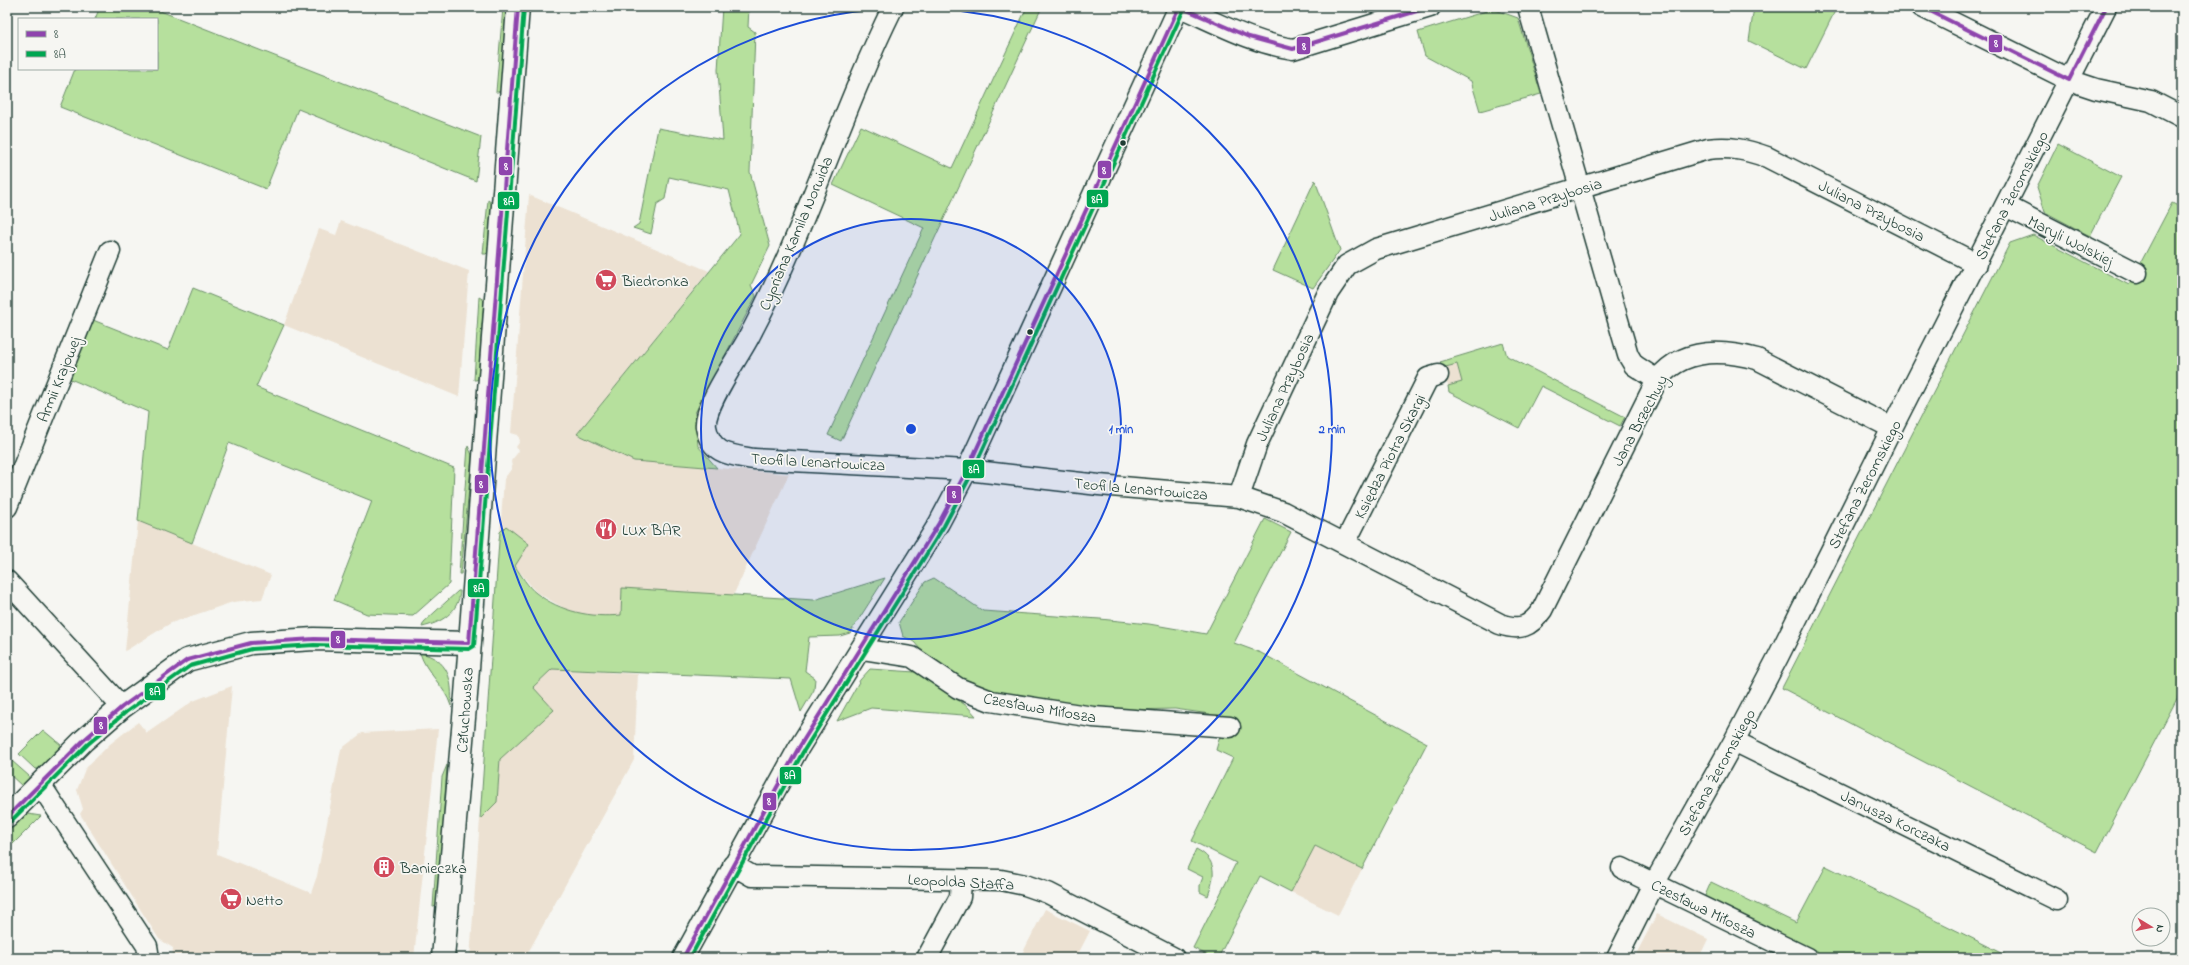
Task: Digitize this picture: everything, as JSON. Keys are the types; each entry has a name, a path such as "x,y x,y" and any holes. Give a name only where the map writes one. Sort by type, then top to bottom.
{"main road":[{"name":"Człuchowska","path":"443,958 518,7"},
{"path":"7,817 84,740 122,707 187,660 251,643 323,638 469,643"}],"street":[{"name":"Cypriana Kamila Norwida","path":"723,454 714,445 709,437 706,426 708,413 720,388 750,335 797,237 866,62 892,7"},
{"path":"682,958 798,749 862,649 939,523 967,470 1180,7 1252,39 1272,46 1293,49 1430,7"},
{"path":"1528,7 1582,188 1628,356 1634,365 1657,380"},
{"path":"1922,7 2069,80 2096,89 2151,101 2182,117"},
{"name":"Stefana Żeromskiego","path":"1617,958 1654,884 1734,741 2106,7"},
{"name":"Juliana Przybosia","path":"1239,496 1257,444 1328,293 1347,266 1376,249 1708,149 1738,148 1767,157 1977,264"},
{"name":"Maryli Wolskiej","path":"2006,206 2137,273"},
{"name":"Armii Krajowej","path":"7,507 110,251"},
{"name":"Jana Brzechwy","path":"1529,625 1546,604 1657,380 1674,363 1700,354 1719,352 1737,353 1757,359 1892,428"},
{"name":"Księdza Piotra Skargi","path":"1345,543 1428,378 1438,375"},
{"name":"Teofila Lenartowicza","path":"723,454 754,459 967,470 1099,485 1239,496 1283,512 1500,624 1513,627 1529,625"},
{"path":"7,581 122,707"},
{"name":"Czesława Miłosza","path":"862,649 912,657 958,688 991,701 1093,717 1230,727"},
{"name":"Janusza Korczaka","path":"1734,741 2057,900"},
{"path":"40,784 147,946 149,958"},
{"name":"Leopolda Staffa","path":"733,865 752,876 1002,880 1025,885 1048,893 1174,958"},
{"name":"Czesława Miłosza","path":"1622,868 1807,958"},
{"path":"927,958 960,896 961,880"}],"shaded area":[{"path":"529,195 709,271 577,434 634,461 789,474 733,596 622,588 621,615 597,617 569,611 536,592 515,566 529,544 506,526 500,532 504,479 512,468 511,461 519,451 516,447 520,441 518,435 511,433"},
{"path":"341,221 469,271 459,397 284,325 319,229 336,235"},
{"path":"1457,364 1462,382 1448,386 1442,368"},
{"path":"138,521 271,575 262,599 233,602 171,623 125,651"},
{"path":"552,669 638,674 634,760 525,958 470,958 480,819 497,802 500,759 554,710 533,687"},
{"path":"232,686 217,854 311,893 317,876 341,749 362,733 438,729 414,958 172,958 173,948 159,939 80,814 83,809 77,790 85,769 110,744 138,722 147,733 193,701"},
{"path":"1314,846 1362,869 1338,915 1291,892"},
{"path":"1045,909 1090,931 1076,958 1020,958"},
{"path":"1657,914 1708,939 1699,958 1634,958"}],"green space":[{"path":"100,7 150,7 481,137 476,181 298,109 266,189 60,107 75,70 158,70 158,18 95,18"},
{"path":"503,7 507,7 501,90 496,92"},
{"path":"722,7 749,7 748,27 755,32 750,172 770,246 751,285 756,296 695,413 698,446 717,468 634,461 577,434 740,234 729,190 669,177 665,199 657,204 651,234 633,228 639,224 658,128 723,140 718,70"},
{"path":"1027,7 1042,7 841,441 828,435 924,228 833,185 861,126 952,168"},
{"path":"1754,7 1837,7 1806,69 1749,41"},
{"path":"1493,9 1518,18 1541,94 1480,111 1471,81 1425,56 1418,32"},
{"path":"2058,144 2121,177 2090,236 2045,212 2037,187"},
{"path":"1315,180 1340,250 1313,288 1273,270"},
{"path":"488,200 492,203 488,252 483,254"},
{"path":"2172,203 2182,208 2182,689 2097,852 1782,688 2010,243 2033,235 2129,285"},
{"path":"193,288 284,325 256,387 454,468 449,584 413,616 367,614 334,600 372,501 229,443 192,543 138,521 148,412 68,378 93,320 168,350"},
{"path":"479,297 484,300 478,379 474,380"},
{"path":"1503,343 1507,356 1625,417 1620,426 1541,386 1519,428 1449,392 1448,386 1462,382 1457,364 1442,368 1440,362"},
{"path":"468,446 472,455 461,574 459,574"},
{"path":"1265,519 1291,532 1234,643 1261,653 1427,743 1362,869 1315,846 1291,892 1260,876 1218,958 1213,958 1193,948 1236,863 1192,841 1233,758 1216,750 1220,736 1210,714 1175,709 1124,710 1068,706 994,692 961,681 920,649 914,642 903,636 899,622 925,582 934,578 983,611 1149,624 1206,634"},
{"path":"506,526 529,544 515,566 530,588 546,600 556,605 577,612 599,616 621,615 622,588 814,600 885,578 850,633 840,636 809,637 805,671 815,678 814,690 801,712 791,679 552,669 533,687 554,710 500,759 497,802 480,819 499,541 500,532"},
{"path":"458,591 460,591 459,598 453,611 436,623 422,627 424,622"},
{"path":"420,653 437,660 447,672 451,688 451,706 444,692 427,667"},
{"path":"870,669 915,672 967,706 976,716 871,708 837,721 860,680"},
{"path":"43,730 61,745 62,750 40,770 34,768 19,754"},
{"path":"12,761 29,776 29,783 23,787 7,772 7,765"},
{"path":"447,765 438,904 433,907 442,777"},
{"path":"28,814 41,816 7,850 7,829 19,817"},
{"path":"1196,849 1208,858 1213,869 1212,882 1208,896 1200,892 1200,885 1203,877 1187,869"},
{"path":"1826,866 2012,958 1825,958 1704,898 1711,882 1796,923"}],"transit line":[{"name":"8","path":"469,643 518,7"},
{"name":"8A","path":"11,821 88,744 126,712 190,666 252,649 314,645 469,649 474,646 524,7"},
{"name":"8","path":"683,958 798,749 939,523 967,470 1179,7"},
{"name":"8","path":"1180,7 1249,37 1293,49 1430,7"},
{"name":"8","path":"1922,7 2069,80"},
{"name":"8","path":"2069,80 2106,7"},
{"name":"8A","path":"690,958 803,752 944,526 972,473 1184,9"},
{"name":"8","path":"7,817 84,740 122,707 187,660 251,643 314,639 469,643"}],"place":[{"name":"Biedronka","path":"606,280"},
{"name":"LUX BAR","path":"606,529"},
{"name":"Banieczka","path":"384,867"},
{"name":"Netto","path":"231,899"}]}
